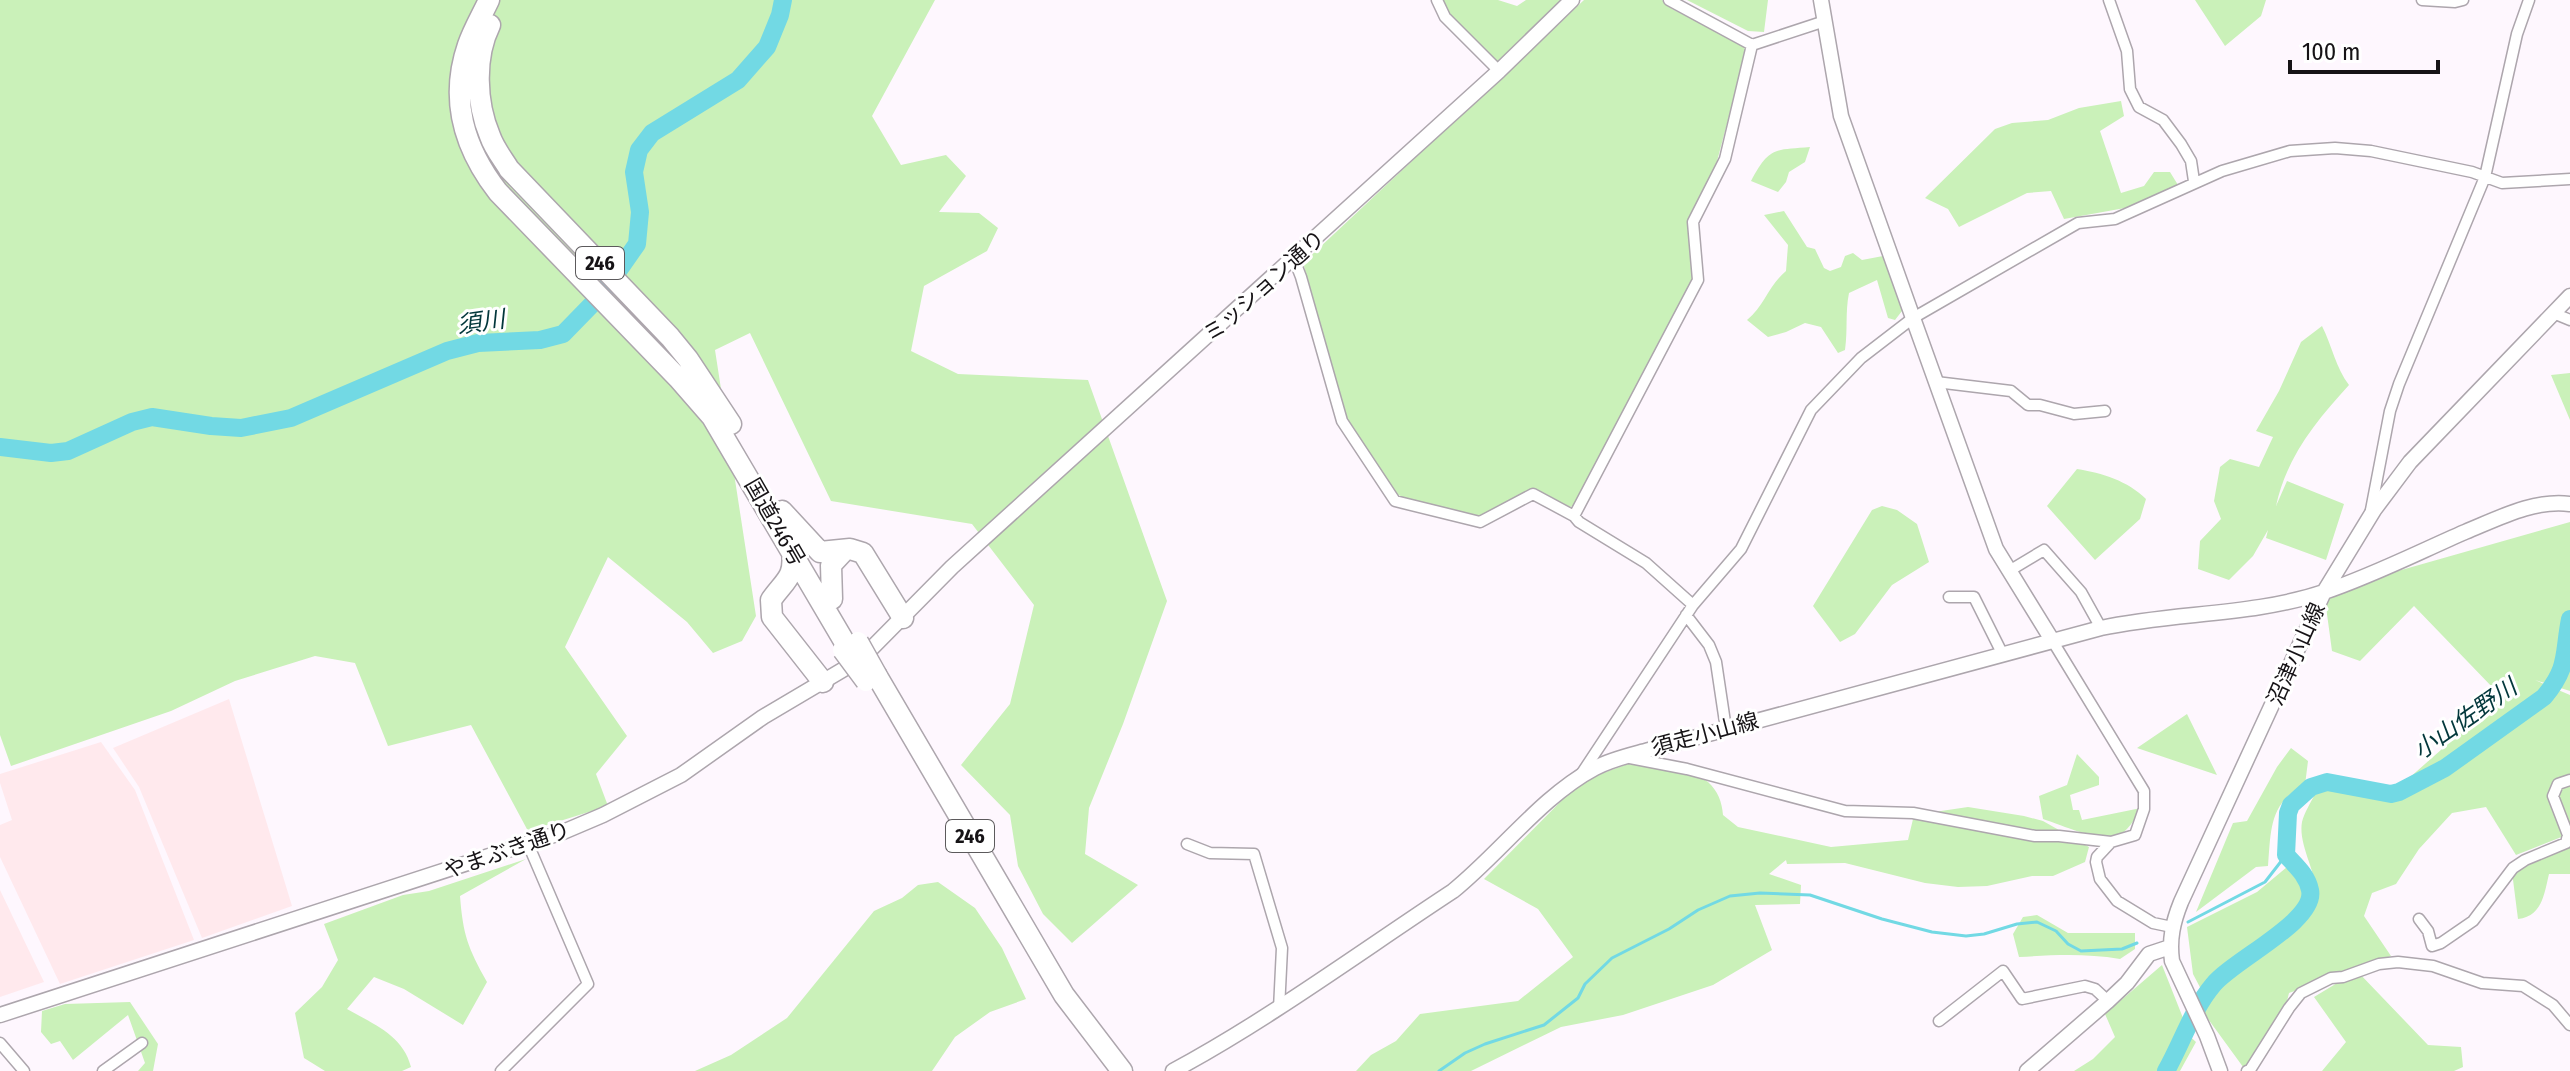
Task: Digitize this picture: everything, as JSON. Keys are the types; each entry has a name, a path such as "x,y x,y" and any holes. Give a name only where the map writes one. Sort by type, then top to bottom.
{"highway":[{"name":"国道246号","path":"489,0 468,43 460,89 468,143 479,167 498,192 678,378 722,431 849,647"},
{"name":"国道246号","path":"503,0 483,39 479,71 490,137 509,169 688,359 719,404 832,599 849,647"},
{"path":"782,511 815,549 825,553 845,550 863,553 903,618"},
{"path":"832,599 831,565 845,550"},
{"path":"792,552 794,567 790,577 771,600 772,617 823,682"},
{"path":"777,590 794,585 807,593 871,679"},
{"name":"246","path":"871,679 1034,971 1105,1071"},
{"name":"246","path":"871,679 1064,995 1122,1071"}],"street":[{"path":"1437,0 1445,17 1499,71"},
{"name":"ミッション通り","path":"952,567 1294,259 1572,0"},
{"path":"1669,0 1752,45 1825,21"},
{"path":"1624,757 1687,769 1845,811 1913,813 2035,836 2111,842 2135,835 2144,809 2144,791 1996,549 1841,116 1821,0"},
{"path":"2109,0 2127,51 2130,89 2139,107 2163,120 2181,144 2191,161 2194,181"},
{"path":"2422,0 2463,0"},
{"path":"2370,516 2390,411 2399,384 2485,177 2526,2"},
{"path":"1574,516 1698,280 1693,222 1725,159 1752,45"},
{"path":"1579,778 1693,605 1741,549 1811,410 1861,358 1913,318 2078,223 2115,219 2194,181 2252,160 2290,151 2335,148 2371,151 2502,183 2570,179"},
{"path":"1294,259 1342,421 1395,501 1480,522 1533,494 1574,516 1646,563 1693,605"},
{"name":"沼津小山線","path":"2220,1071 2207,1036 2182,986 2170,947 2172,927 2187,888 2324,592 2370,516 2410,462 2570,296"},
{"path":"2553,313 2570,320"},
{"path":"1936,382 2011,391 2028,405 2074,414 2105,411"},
{"name":"須走小山線","path":"1173,1071 1279,1009 1453,891 1579,778 1598,767 1624,757 2101,628 2140,619 2272,605 2324,592 2496,519 2541,504 2570,504"},
{"path":"2009,571 2044,550 2081,592 2101,628"},
{"name":"やまぶき通り","path":"0,1015 528,844 603,815 681,775 763,717 861,659 952,567"},
{"path":"1949,597 1974,597 2002,653"},
{"path":"1686,615 1709,645 1716,662 1726,729"},
{"path":"2432,946 2473,921 2513,868 2566,843 2568,835 2553,796 2558,784 2570,780"},
{"path":"2111,842 2096,862 2105,888 2117,901 2153,923 2172,927"},
{"path":"501,1071 588,984 528,844"},
{"path":"1187,844 1210,853 1254,854 1282,948 1279,1009"},
{"path":"2419,919 2428,931 2432,946 2423,966"},
{"path":"2027,1071 2127,983 2149,954 2170,947"},
{"path":"2247,1071 2301,993 2331,978 2379,964 2398,962 2433,966 2482,983 2523,986 2553,1005 2570,1025"},
{"path":"1939,1021 2003,971 2022,999 2085,986 2095,989 2108,1001"},
{"path":"0,1043 24,1071"},
{"path":"103,1071 142,1043"}],"shaded area":[{"path":"229,699 292,906 202,938 139,787 113,748"},
{"path":"101,742 135,790 194,940 60,984 0,857 0,825 12,820 0,774"},
{"path":"0,890 44,982 0,997"}],"green space":[{"path":"0,0 935,0 872,116 901,165 946,155 966,176 939,212 979,213 998,228 987,251 924,286 911,351 958,374 1088,380 1167,601 1089,808 1085,854 1138,885 1072,943 1043,914 1018,866 1010,815 961,765 1010,704 1034,605 972,524 831,501 750,333 715,350 756,616 742,641 713,653 687,622 608,557 565,647 627,736 596,774 608,806 528,831 471,725 388,746 355,663 315,656 235,681 171,711 11,766 0,735"},
{"path":"1441,0 1498,0 1517,6 1526,0 1568,0 1496,69 1452,31"},
{"path":"1584,0 1662,0 1672,9 1743,44 1746,52 1716,165 1688,222 1693,277 1576,505 1570,507 1533,489 1479,517 1404,498 1397,494 1347,418 1303,263"},
{"path":"1687,0 1768,0 1764,32 1748,31"},
{"path":"2195,0 2266,0 2261,16 2225,46"},
{"path":"2121,101 2124,116 2100,131 2121,193 2144,186 2154,172 2170,172 2178,185 2125,208 2064,219 2051,191 2027,193 1959,227 1948,209 1925,198 1995,129 2012,123 2048,120 2079,108"},
{"path":"1810,147 1805,162 1789,172 1778,192 1751,181 1763,162 1774,152"},
{"path":"1784,211 1807,247 1815,249 1824,268 1830,271 1841,267 1845,256 1853,253 1862,260 1883,256 1902,303 1902,311 1895,320 1888,318 1877,280 1849,293 1845,350 1838,353 1821,327 1805,323 1768,337 1747,320 1786,271 1788,245 1764,215"},
{"path":"2322,326 2349,385 2304,441 2287,472 2276,506 2287,481 2344,504 2326,560 2266,538 2268,530 2253,556 2229,580 2198,569 2200,541 2221,519 2214,501 2220,467 2230,459 2259,467 2273,437 2256,431 2279,391 2301,342"},
{"path":"2570,373 2570,420 2551,375"},
{"path":"2077,469 2114,479 2146,499 2140,519 2095,560 2047,506"},
{"path":"1882,506 1897,510 1917,524 1929,562 1892,585 1855,634 1840,642 1813,606 1872,510"},
{"path":"2570,522 2570,691 2535,680 2570,695 2570,874 2549,874 2537,909 2518,919 2512,872 2566,843 2564,836 2516,855 2486,807 2452,813 2419,849 2396,884 2372,893 2364,916 2391,956 2289,993 2283,1017 2246,1071 2203,1012 2213,986 2225,972 2294,928 2313,907 2316,888 2303,844 2302,822 2315,794 2340,784 2391,794 2476,719 2475,703 2495,690 2414,606 2360,661 2332,651 2324,592"},
{"path":"2187,714 2217,775 2137,748"},
{"path":"2291,748 2308,761 2305,785 2284,800 2278,809 2272,829 2268,866 2256,867 2196,912 2233,823 2247,821"},
{"path":"2077,754 2099,777 2099,785 2070,795 2073,810 2079,810 2082,820 2141,808 2128,828 2117,837 2091,835 2043,819 2039,796 2067,785"},
{"path":"1628,764 1702,778 1717,793 1723,815 1738,827 1831,847 1908,840 1914,815 1968,807 2043,821 2089,847 2085,862 2053,876 2032,876 1987,886 1958,887 1925,883 1845,863 1787,864 1786,860 1769,874 1801,885 1800,904 1755,905 1772,950 1713,985 1623,1015 1561,1027 1471,1071 1356,1071 1371,1055 1396,1041 1420,1014 1518,1001 1573,957 1538,909 1484,879 1581,781"},
{"path":"526,859 460,896 468,941 487,982 463,1025 404,989 374,977 347,1009 394,1039 411,1067 402,1071 325,1071 304,1058 295,1013 322,987 338,960 324,924 403,895 429,891"},
{"path":"2287,867 2306,893 2298,918 2217,972 2203,993 2193,974 2187,927 2257,892"},
{"path":"938,882 975,908 1002,948 1026,999 990,1012 955,1037 932,1071 695,1071 731,1055 787,1018 874,911 902,898 918,885"},
{"path":"2037,915 2068,933 2135,933 2135,949 2120,959 2082,955 2019,957 2013,934 2023,917"},
{"path":"2162,965 2185,1023 2159,1071 2074,1071 2093,1059 2115,1037 2105,1014"},
{"path":"2357,971 2428,1045 2461,1047 2463,1067 2454,1071 2322,1071 2346,1042 2314,997"},
{"path":"130,1002 158,1044 153,1071 138,1071 145,1063 128,1015 73,1060 60,1041 51,1044 41,1032 42,1011 65,1004"},
{"path":"2183,1030 2196,1042 2180,1071 2160,1071"}],"waterway":[{"name":"須川","path":"0,447 51,453 68,451 132,422 152,417 241,428 291,418 447,351 478,343 540,340 563,334 602,294 637,244 640,212 634,172 639,150 652,133 738,80 767,47 783,0"},
{"name":"小山佐野川","path":"2166,1071 2193,1016 2213,985 2288,927 2309,902 2310,890 2306,880 2286,855 2291,805 2311,787 2327,782 2391,794 2445,768 2544,697 2561,669 2570,619"},
{"path":"2188,922 2265,882 2286,855"},
{"path":"1439,1071 1485,1044 1544,1025 1578,998 1585,984 1612,958 1669,929 1698,910 1730,896 1760,893 1810,895 1882,919 1932,932 1966,936 2037,922 2056,931 2068,944 2081,951 2122,949 2137,943"}]}
